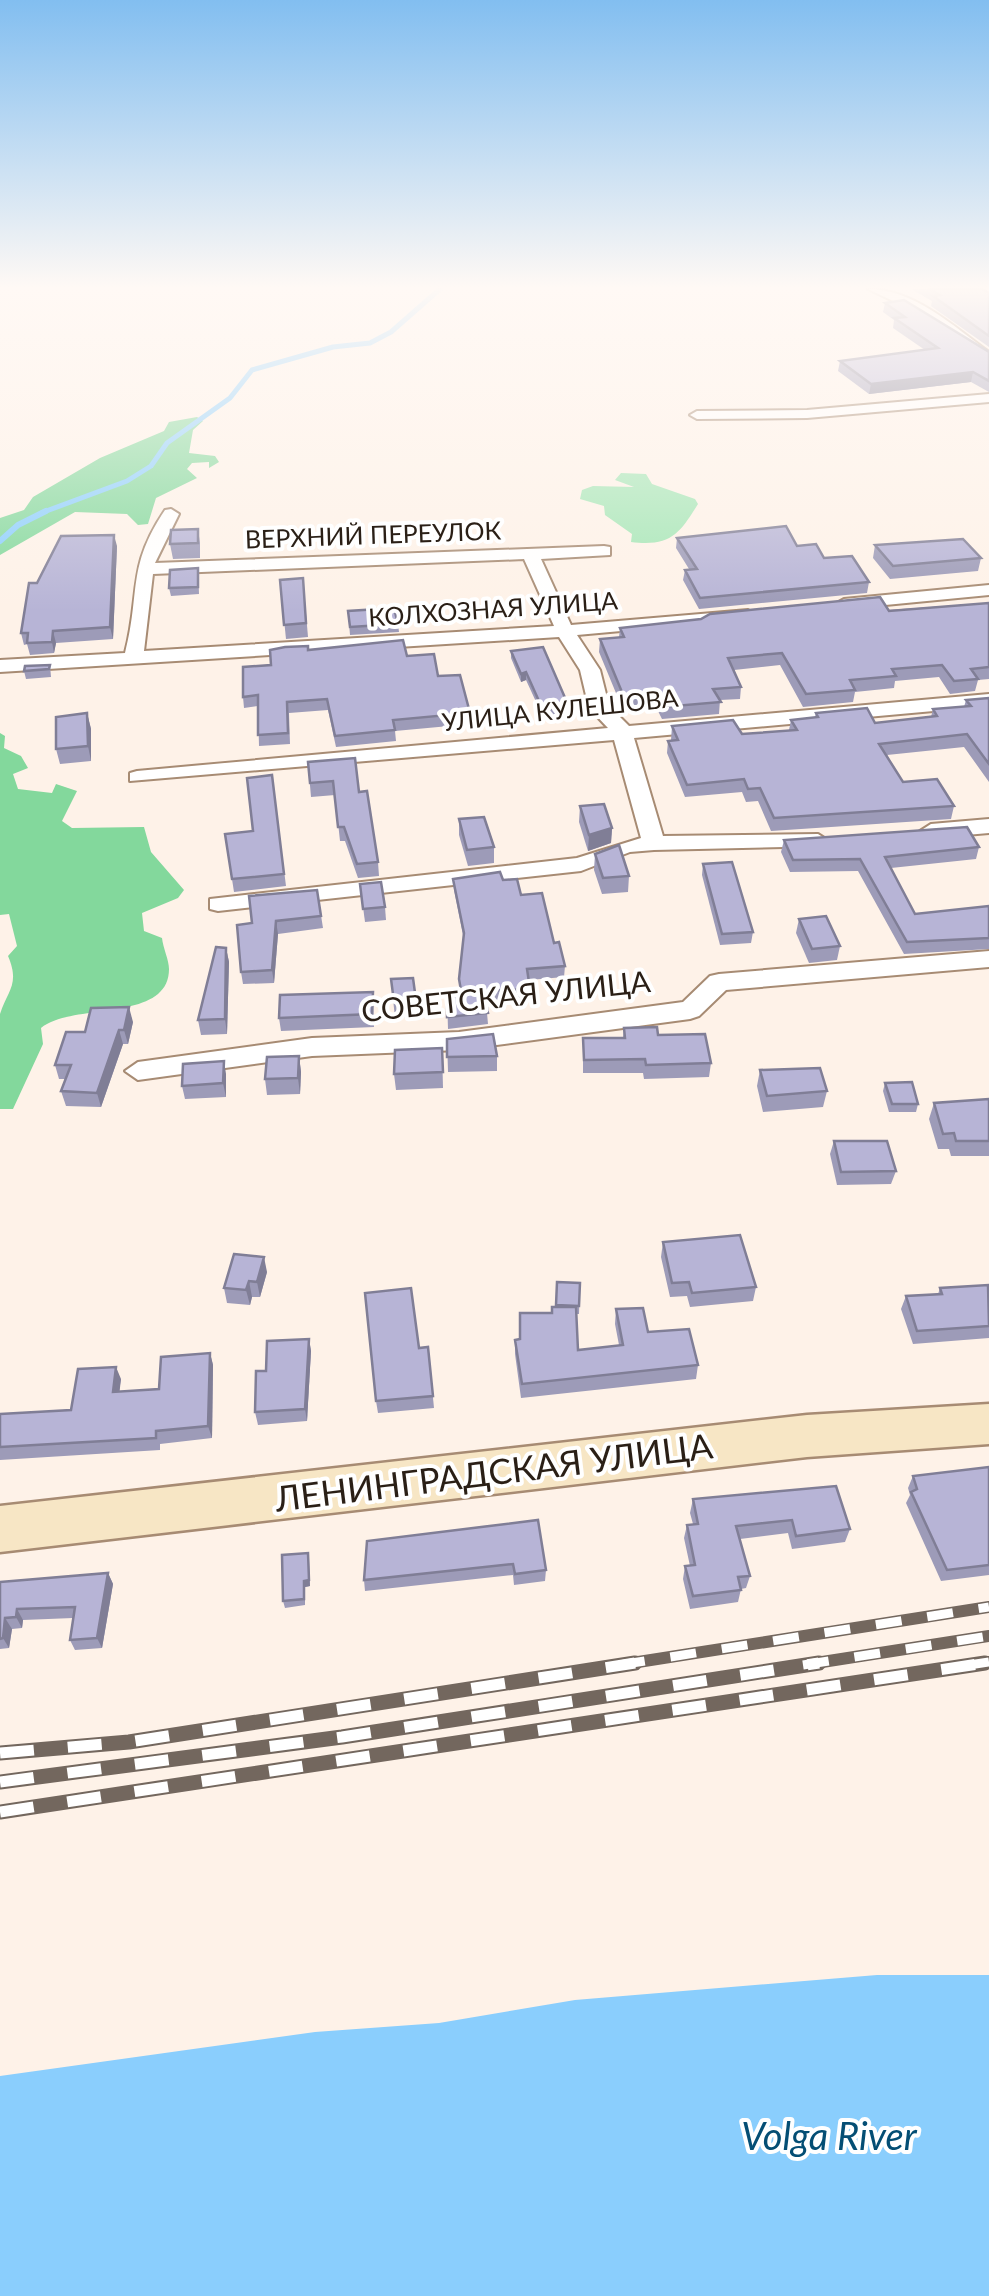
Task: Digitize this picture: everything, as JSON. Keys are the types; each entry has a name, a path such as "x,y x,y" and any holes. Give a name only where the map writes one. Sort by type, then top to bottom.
{"main road":[{"name":"ЛЕНИНГРАДСКАЯ УЛИЦА","path":"0,1529 808,1436 989,1424"}],"street":[{"path":"697,415 808,414 989,398"},
{"path":"133,657 140,634 142,569 148,544 170,514"},
{"name":"ВЕРХНИЙ ПЕРЕУЛОК","path":"142,569 604,551"},
{"path":"531,554 566,631 590,670 598,708 622,731 654,843"},
{"path":"816,607 989,590"},
{"name":"КОЛХОЗНАЯ УЛИЦА","path":"0,666 566,631 758,612"},
{"name":"УЛИЦА КУЛЕШОВА","path":"137,777 989,700"},
{"path":"898,834 989,826"},
{"path":"218,904 581,864 626,846 654,843 721,846 844,839"},
{"name":"СОВЕТСКАЯ УЛИЦА","path":"138,1071 312,1047 512,1035 690,1010 719,982 989,959"}],"green space":[{"path":"197,417 203,421 193,430 189,453 215,456 219,462 209,468 209,462 192,463 187,469 197,478 156,498 148,524 138,525 127,514 75,512 0,555 0,518 24,510 33,497 100,458 164,431 169,422"},
{"path":"621,473 646,474 652,484 695,499 698,504 673,536 656,542 631,542 632,534 605,515 604,506 580,499 582,490 593,486 634,487 615,480"},
{"path":"0,733 5,736 4,748 21,756 28,768 13,774 18,789 52,793 56,784 77,791 62,821 72,828 144,827 151,852 184,890 178,898 142,913 144,931 162,938 169,969 165,986 137,1005 74,1015 41,1028 43,1044 13,1109 0,1109 0,1014 13,980 8,956 17,946 9,914 0,915"}],"water":[{"name":"Volga River","path":"877,1975 989,1975 989,2296 0,2296 0,2076 315,2032 439,2023 575,2000"}],"building":[{"path":"786,526 797,546 816,544 824,558 852,556 869,582 700,598 685,570 697,569 677,538"},
{"path":"198,529 198,543 170,544 171,530"},
{"path":"114,535 110,627 53,631 52,642 27,643 28,633 21,633 29,583 37,583 61,536"},
{"path":"963,539 981,558 893,566 875,545"},
{"path":"198,568 198,587 169,588 170,570"},
{"path":"303,578 306,623 284,625 280,580"},
{"path":"880,597 889,611 989,603 989,667 971,669 978,679 954,681 942,665 892,669 896,676 850,680 855,690 806,694 782,653 728,658 741,687 713,689 721,702 663,707 657,695 624,697 600,639 624,637 620,628 701,619 710,614"},
{"path":"394,608 398,624 350,627 348,611"},
{"path":"403,640 407,656 434,654 438,676 460,675 470,713 393,720 395,730 335,736 327,699 287,702 288,733 258,735 258,695 243,697 243,667 271,665 270,650 285,647 308,646 308,650"},
{"path":"543,647 569,707 543,710 526,672 521,674 511,651"},
{"path":"50,665 49,669 24,671 25,666"},
{"path":"989,698 989,764 967,734 879,744 903,782 937,779 954,806 774,818 760,788 748,789 744,779 687,785 668,741 678,740 672,726 733,720 742,734 797,730 791,720 818,717 816,713 867,708 875,723 937,716 933,709 971,706 966,700"},
{"path":"87,713 88,746 56,749 56,717"},
{"path":"355,758 359,792 367,791 378,862 357,864 344,827 338,827 333,781 310,783 308,762"},
{"path":"272,775 284,874 232,879 225,834 253,831 247,778"},
{"path":"604,804 612,828 589,835 580,806"},
{"path":"484,817 494,847 467,850 459,819"},
{"path":"967,827 979,847 885,857 915,914 989,906 989,938 907,942 860,859 793,860 784,840"},
{"path":"619,845 629,876 603,878 595,854"},
{"path":"732,862 753,932 722,934 703,864"},
{"path":"500,872 503,880 517,879 521,895 542,893 554,943 559,942 565,966 527,969 530,989 484,991 488,1013 447,1017 447,996 462,996 459,979 464,933 453,879"},
{"path":"381,882 385,907 363,909 360,884"},
{"path":"317,890 321,916 276,921 272,970 241,972 237,925 252,923 249,896"},
{"path":"826,916 840,946 812,949 799,919"},
{"path":"216,947 226,948 225,1019 198,1020"},
{"path":"413,978 416,1000 394,1002 391,979"},
{"path":"373,992 372,1014 279,1018 280,995"},
{"path":"129,1007 124,1030 119,1030 97,1093 61,1091 71,1065 55,1065 66,1032 85,1032 91,1008"},
{"path":"657,1027 658,1035 705,1034 711,1063 646,1065 645,1059 584,1060 583,1038 625,1038 624,1028"},
{"path":"493,1034 497,1056 447,1057 447,1039"},
{"path":"442,1048 443,1072 394,1074 395,1050"},
{"path":"299,1056 298,1078 265,1079 267,1057"},
{"path":"224,1061 223,1083 182,1086 183,1064"},
{"path":"820,1068 827,1091 767,1096 760,1070"},
{"path":"912,1082 918,1104 892,1104 885,1083"},
{"path":"989,1099 989,1141 956,1141 954,1133 943,1134 934,1103"},
{"path":"834,1141 887,1141 896,1171 841,1172"},
{"path":"740,1235 756,1287 692,1293 689,1282 672,1283 663,1242"},
{"path":"234,1254 264,1257 257,1282 249,1281 246,1290 224,1288"},
{"path":"557,1282 580,1283 579,1306 556,1305"},
{"path":"988,1285 989,1326 917,1331 906,1296 942,1294 940,1288"},
{"path":"411,1288 419,1348 428,1347 433,1396 376,1401 365,1293"},
{"path":"552,1307 576,1307 578,1350 623,1345 616,1309 643,1308 648,1332 689,1329 698,1365 522,1384 515,1340 520,1339 520,1313 552,1313"},
{"path":"309,1339 305,1409 255,1412 256,1371 266,1371 267,1341"},
{"path":"210,1353 208,1426 156,1431 156,1438 0,1447 0,1414 71,1410 78,1369 116,1367 113,1392 159,1389 161,1357"},
{"path":"989,1467 989,1565 947,1570 911,1492 917,1489 913,1476"},
{"path":"836,1486 850,1529 796,1536 792,1520 736,1526 750,1576 738,1577 741,1590 693,1596 685,1566 695,1565 687,1525 698,1524 693,1499"},
{"path":"538,1520 546,1570 515,1574 513,1564 364,1580 367,1541"},
{"path":"308,1553 309,1580 304,1581 304,1599 283,1601 282,1555"},
{"path":"108,1573 97,1638 70,1640 75,1607 17,1609 16,1617 5,1618 0,1639 0,1582"}],"waterway":[{"path":"45,512 127,481 151,466 167,443 231,396"},
{"path":"0,541 18,525 45,512"},
{"path":"41,513 45,512"}],"railway":[{"path":"619,1665 989,1607"},
{"path":"803,1665 989,1636"},
{"path":"969,1665 989,1662"},
{"path":"0,1753 129,1742 635,1663"},
{"path":"0,1782 342,1737 819,1663"},
{"path":"0,1812 985,1663"}]}
